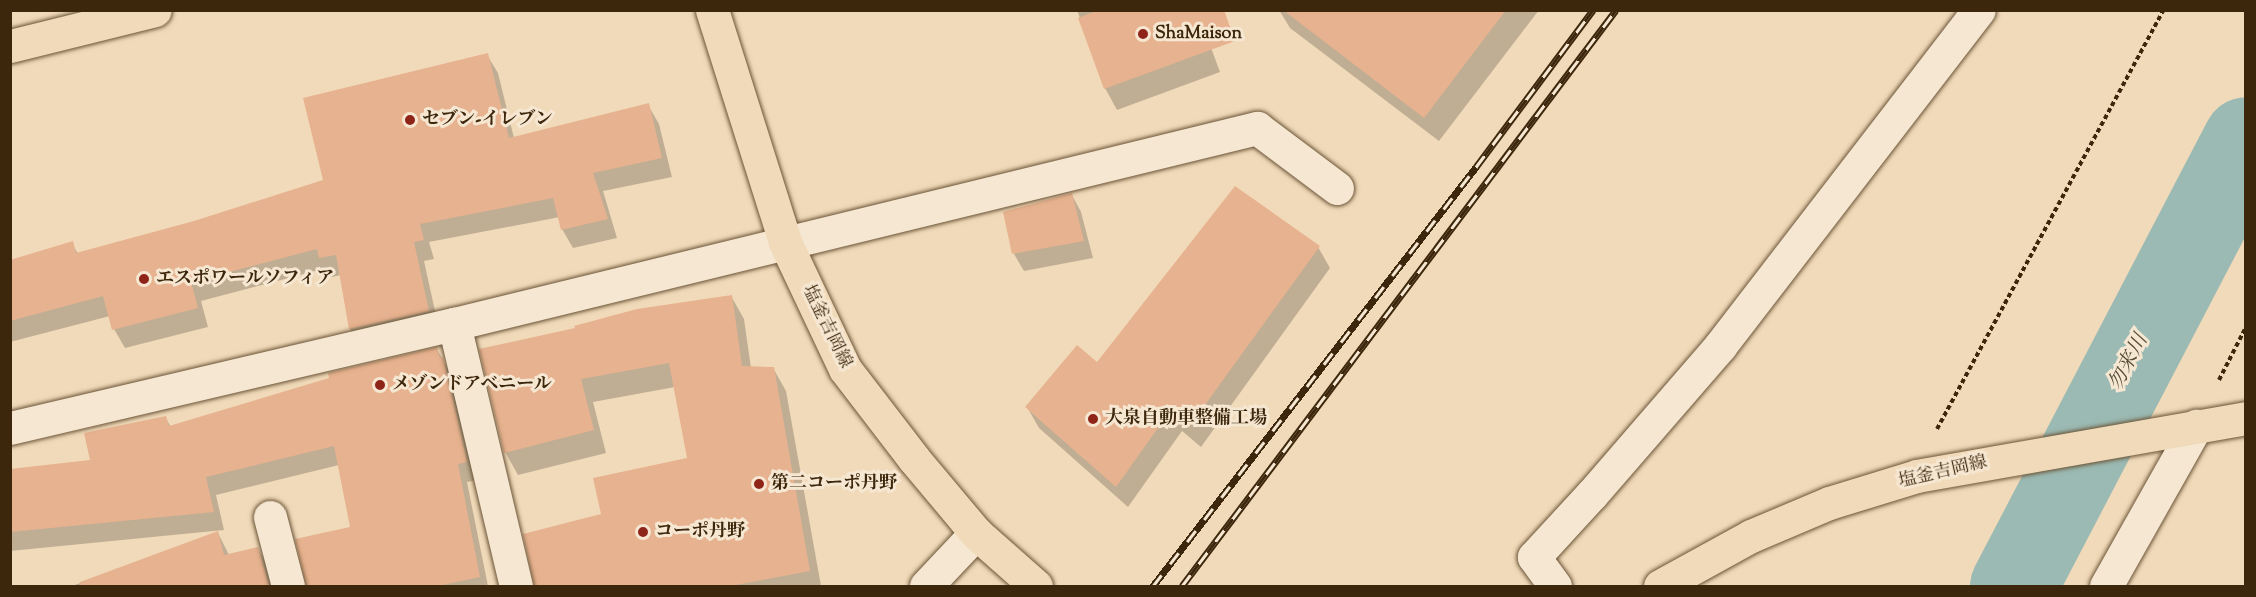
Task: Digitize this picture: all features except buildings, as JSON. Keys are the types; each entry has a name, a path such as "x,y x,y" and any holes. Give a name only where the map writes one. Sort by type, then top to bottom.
{"main road":[{"path":"10,46 155,10"},
{"name":"塩釜吉岡線","path":"712,10 785,242 845,369 914,459 976,533 1036,586"},
{"name":"塩釜吉岡線","path":"1660,586 1751,536 1829,503 1926,474 2246,418"}],"street":[{"path":"1555,586 1534,557 1592,494 1720,346 1979,10"},
{"path":"10,428 454,324 1257,128 1337,188"},
{"path":"454,324 516,586"},
{"path":"2106,586 2185,428"},
{"path":"270,517 288,586"},
{"path":"926,586 976,533"}],"path":[{"path":"1926,474 1927,446 2164,10"}],"waterway":[{"name":"勿来川","path":"2013,586 2246,140"}],"railway":[{"path":"1153,586 1476,167 1593,10"},
{"path":"1182,586 1616,10"}],"place":[{"name":"ShaMaison","path":"1143,34"},
{"name":"セブン-イレブン","path":"410,120"},
{"name":"エスポワールソフィア","path":"144,279"},
{"name":"メゾンドアベニール","path":"380,385"},
{"name":"大泉自動車整備工場","path":"1093,419"},
{"name":"第二コーポ丹野","path":"759,484"},
{"name":"コーポ丹野","path":"643,532"}]}
